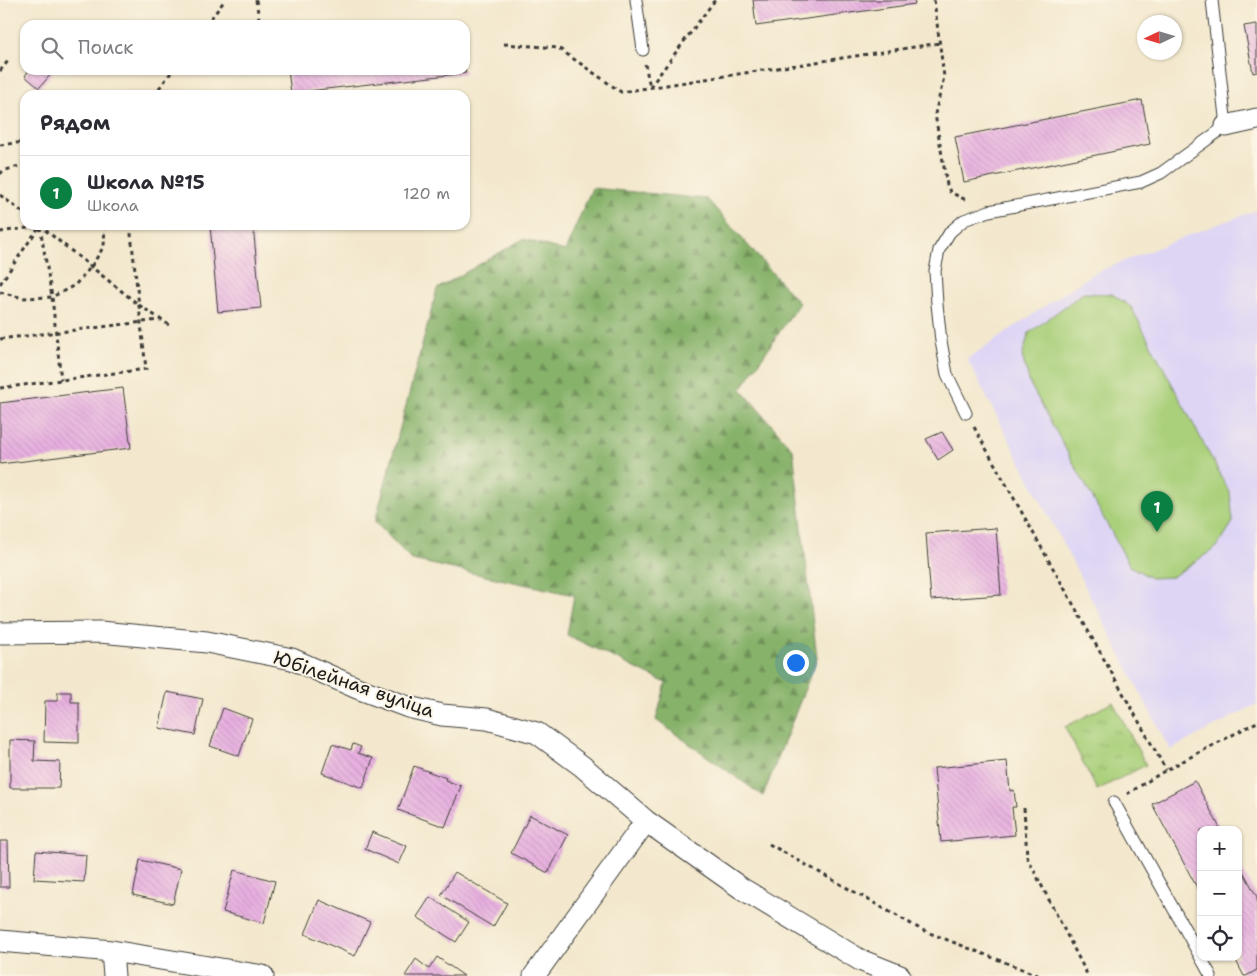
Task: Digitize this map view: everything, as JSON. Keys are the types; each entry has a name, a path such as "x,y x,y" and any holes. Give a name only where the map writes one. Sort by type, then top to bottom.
{"street":[{"path":"1226,126 1257,119"},
{"name":"Юбілейная вуліца","path":"0,633 100,632 207,642 292,658 357,688 408,706 442,715 487,719 537,733 582,766 646,822 741,888 860,960 900,976"},
{"path":"534,976 646,822"},
{"path":"0,941 112,952 263,976"},
{"path":"112,952 114,976"}],"lane":[{"path":"636,0 642,50"},
{"path":"966,414 947,374 941,341 935,271 939,250 950,232 964,220 988,211 1141,182 1161,172 1226,126 1212,0"},
{"path":"1114,802 1211,976"}],"path":[{"path":"210,20 225,0"},
{"path":"256,0 259,20"},
{"path":"650,88 715,0"},
{"path":"934,0 944,78 935,114 947,185 950,192 988,211"},
{"path":"504,44 558,48 621,92 940,43"},
{"path":"642,50 650,88"},
{"path":"0,71 8,61"},
{"path":"158,90 169,75"},
{"path":"0,145 20,143"},
{"path":"0,174 3,171 20,166"},
{"path":"0,195 20,210"},
{"path":"0,232 20,228"},
{"path":"0,284 37,230"},
{"path":"41,230 52,297 61,380"},
{"path":"46,230 139,305 169,326"},
{"path":"0,292 23,298 52,297 75,285 91,266 104,246 105,230"},
{"path":"0,388 146,369 131,230"},
{"path":"0,339 161,320"},
{"path":"966,414 1166,770"},
{"path":"1114,802 1166,770 1257,722"},
{"path":"1024,808 1028,857 1088,976"},
{"path":"769,844 922,930 1040,976"}],"shaded area":[{"path":"1257,210 1257,704 1170,750 967,359 1092,274"}],"green space":[{"path":"592,188 707,199 799,303 741,389 793,450 817,658 763,796 656,720 666,683 567,635 574,595 412,560 375,522 437,289 523,239 565,251"},
{"path":"1083,293 1112,294 1131,307 1230,493 1233,522 1217,547 1172,577 1151,578 1130,566 1030,384 1022,356 1029,333"},
{"path":"1113,702 1146,765 1097,790 1065,727"}],"building":[{"path":"753,0 914,0 915,4 756,26"},
{"path":"1257,24 1257,72 1253,73 1244,26"},
{"path":"26,75 50,75 39,88"},
{"path":"289,75 448,75 317,90 291,90"},
{"path":"1142,100 1150,144 964,182 955,137"},
{"path":"210,230 253,230 261,308 218,312"},
{"path":"123,388 131,448 0,464 0,403"},
{"path":"942,432 953,450 938,460 926,439"},
{"path":"996,528 1001,595 931,600 926,533"},
{"path":"58,692 71,692 71,702 79,702 79,743 44,742 45,701 58,701"},
{"path":"167,692 203,699 195,735 159,728"},
{"path":"223,708 252,719 239,756 210,746"},
{"path":"10,740 35,741 34,761 60,762 59,788 10,788"},
{"path":"332,744 351,750 353,744 361,747 358,753 373,758 363,788 322,773"},
{"path":"1007,761 1010,791 1014,790 1016,807 1012,807 1015,835 941,842 934,768"},
{"path":"414,766 461,786 445,827 398,810"},
{"path":"1195,781 1219,826 1197,826 1197,888 1152,804"},
{"path":"530,815 568,835 548,873 511,853"},
{"path":"372,832 407,846 399,864 365,849"},
{"path":"0,841 8,841 9,887 0,887"},
{"path":"36,851 86,855 84,882 34,879"},
{"path":"140,860 181,869 173,904 133,895"},
{"path":"1242,869 1257,897 1257,970 1244,976 1236,961 1242,961"},
{"path":"234,870 275,881 264,923 223,912"},
{"path":"455,872 507,903 493,927 441,895"},
{"path":"430,897 469,922 456,942 417,917"},
{"path":"319,900 370,922 355,956 305,934"},
{"path":"437,957 464,976 405,976 416,959 429,969"}],"place":[{"name":"Школа №15","path":"1157,532"}]}
